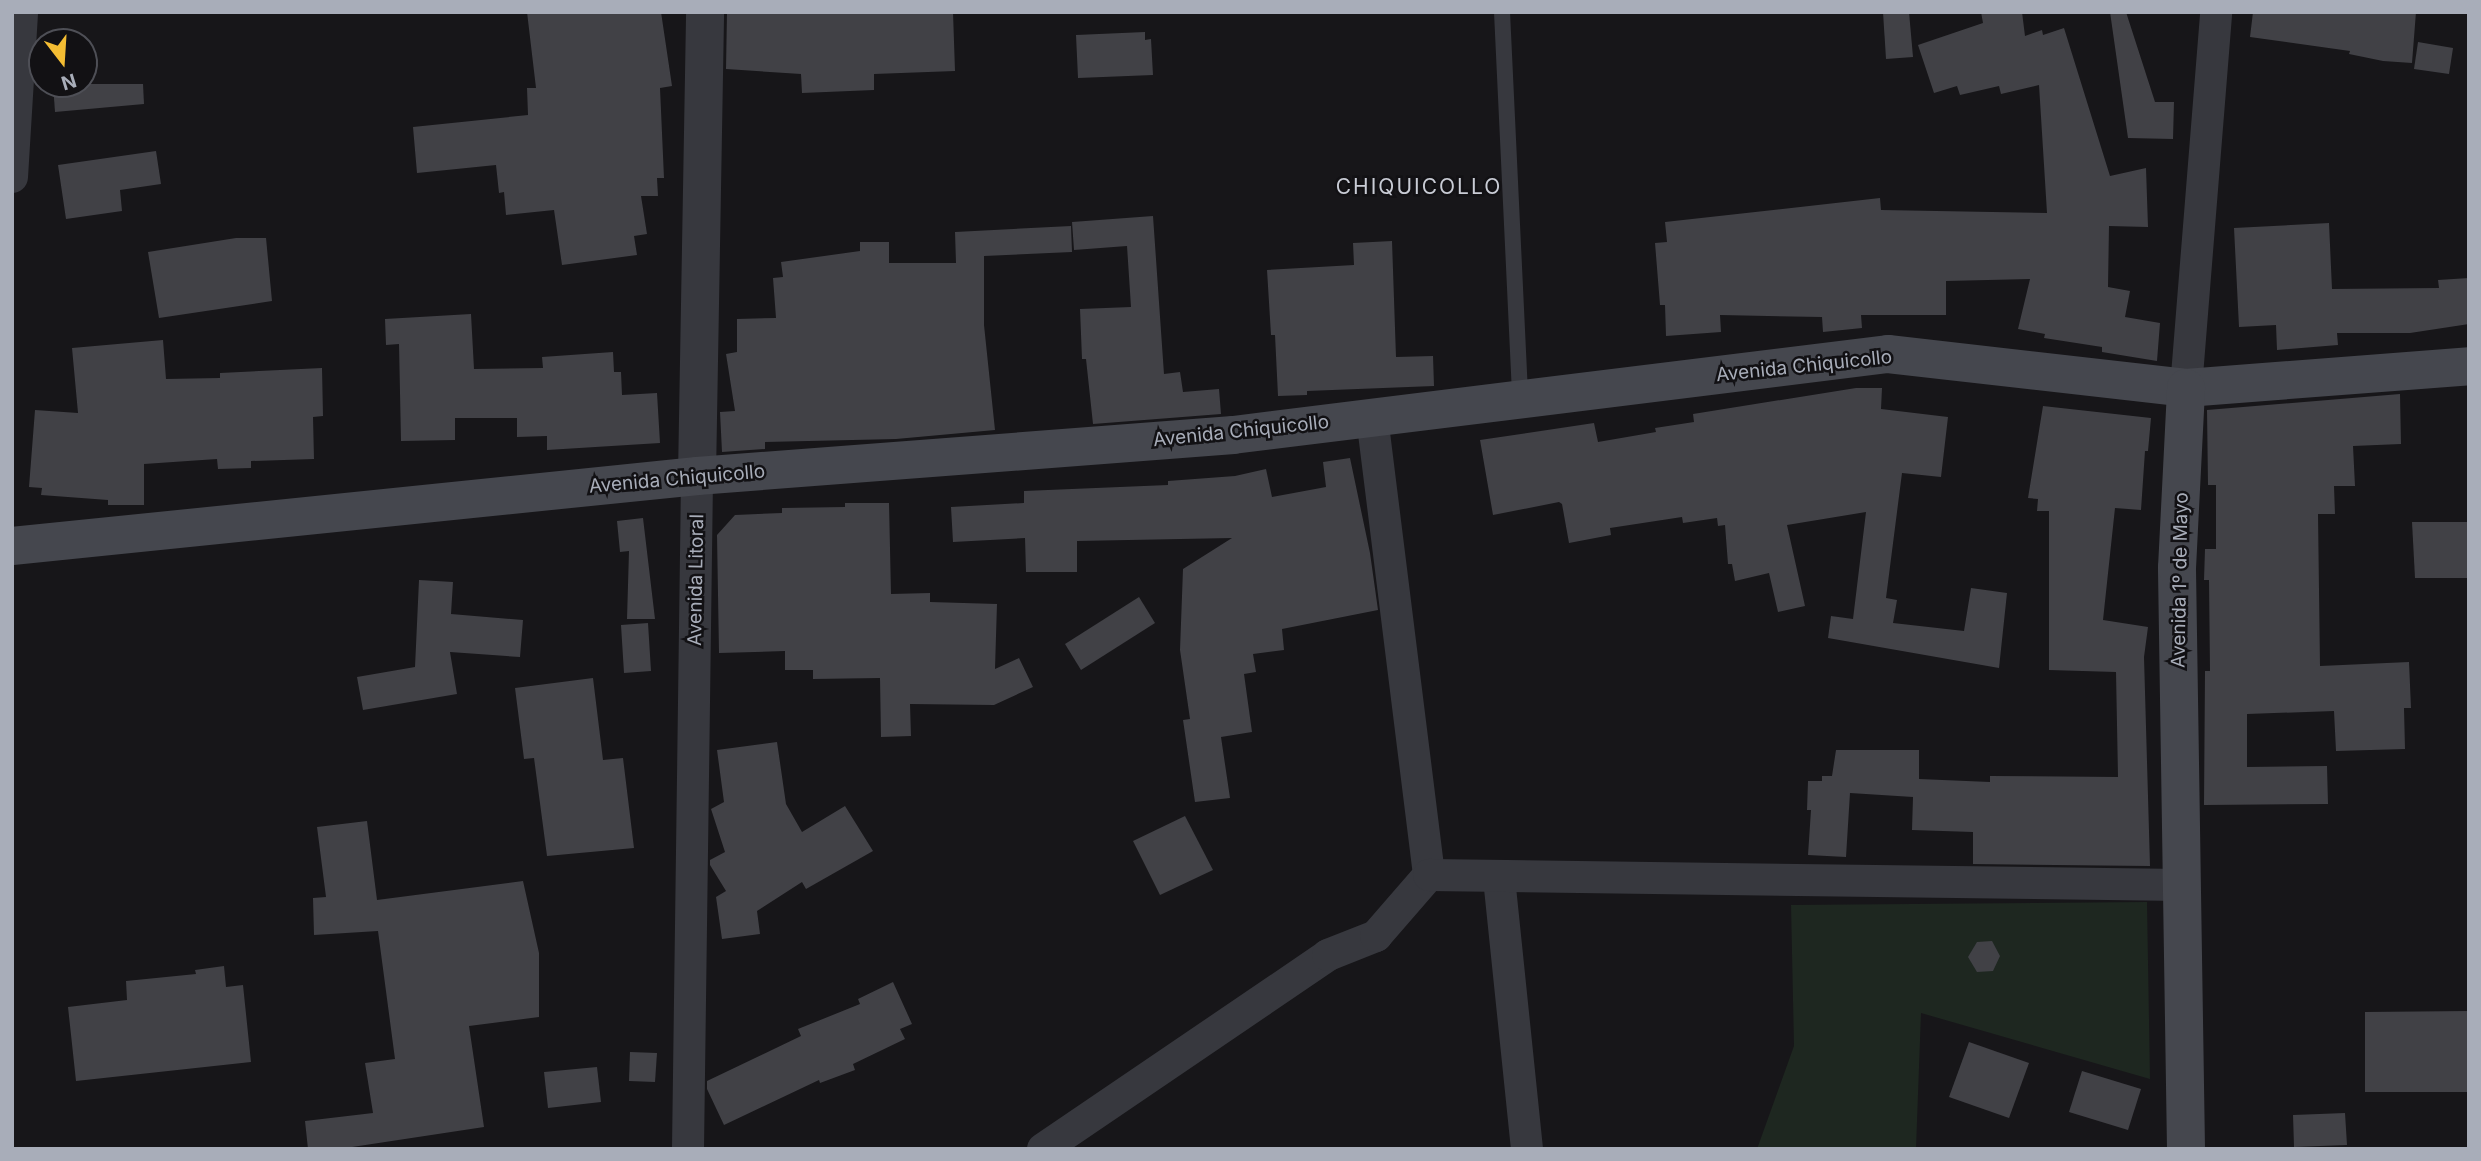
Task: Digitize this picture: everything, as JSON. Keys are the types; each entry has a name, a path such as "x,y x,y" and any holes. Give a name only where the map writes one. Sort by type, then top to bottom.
{"main road":[{"name":"Avenida Chiquicollo","path":"12,546 697,476 1233,435 1888,354 2186,388 2469,366"},
{"name":"Avenida 1º de Mayo","path":"2186,388 2177,568 2186,1149"}],"street":[{"path":"12,177 22,12"},
{"name":"Avenida Litoral","path":"688,1149 705,12"},
{"name":"Avenida 1º de Mayo","path":"2186,388 2216,12"},
{"path":"1043,1149 1328,955 1376,936 1429,876 1372,417"},
{"path":"1429,876 2182,885"},
{"path":"1499,878 1527,1149"}],"lane":[{"path":"1502,12 1520,398"}],"shaded area":[{"path":"2147,902 2150,1079 1921,1013 1916,1149 1757,1149 1794,1046 1791,905"}],"building":[{"path":"527,12 661,12 672,86 660,88 664,178 657,178 658,196 641,196 647,234 634,236 637,255 562,265 554,210 506,215 504,192 499,193 496,165 417,173 413,127 528,115 527,88 536,88"},
{"path":"727,12 953,12 955,71 874,74 874,90 802,93 801,74 726,69"},
{"path":"1883,12 1909,12 1913,57 1886,59"},
{"path":"1981,12 2022,12 2025,36 2042,30 2043,35 2064,28 2110,176 2146,168 2148,227 2109,226 2108,287 2130,291 2125,317 2160,323 2157,361 2102,352 2102,347 2044,338 2045,334 2018,329 2030,279 1946,281 1946,315 1861,315 1862,328 1823,332 1822,317 1720,315 1721,332 1666,336 1665,305 1660,305 1655,243 1667,242 1665,222 1880,198 1881,210 2047,213 2039,85 2001,94 1999,86 1960,95 1957,86 1934,93 1918,45 1983,23"},
{"path":"2110,12 2126,12 2155,102 2174,102 2173,139 2128,138"},
{"path":"2253,12 2416,12 2412,63 2383,61 2349,54 2350,51 2250,37"},
{"path":"1145,32 1145,40 1151,39 1153,75 1078,78 1076,35"},
{"path":"2418,42 2453,48 2449,74 2414,69"},
{"path":"98,84 143,84 144,104 55,112 54,98 98,98"},
{"path":"156,151 161,184 120,190 122,211 66,219 58,165"},
{"path":"1153,216 1164,374 1180,372 1183,392 1219,389 1221,414 1093,424 1086,359 1082,359 1080,309 1131,307 1127,246 1074,250 1072,222"},
{"path":"2329,223 2332,289 2439,288 2438,280 2469,278 2469,324 2410,333 2337,333 2338,345 2277,350 2276,325 2239,327 2234,228"},
{"path":"1071,226 1072,252 984,256 984,325 995,430 896,439 765,442 765,449 722,452 720,412 735,411 726,354 737,352 737,319 776,318 773,278 783,277 781,262 860,251 860,242 889,242 889,263 956,263 955,232"},
{"path":"236,238 266,238 272,301 159,318 148,252"},
{"path":"1392,241 1396,357 1433,356 1434,386 1307,391 1307,395 1278,396 1275,335 1271,335 1267,270 1354,265 1353,243"},
{"path":"471,314 474,369 543,368 542,357 613,352 614,372 621,372 622,395 657,393 660,443 547,450 547,436 517,437 517,418 455,418 455,440 401,441 399,344 386,345 385,319"},
{"path":"163,340 166,379 220,378 220,373 322,368 323,416 313,417 314,459 251,461 251,468 218,469 217,459 144,464 144,505 108,505 108,500 41,495 42,488 29,487 35,410 78,413 72,348"},
{"path":"1856,388 1882,388 1881,409 1948,417 1941,477 1902,473 1886,598 1897,600 1893,623 1964,631 1971,588 2007,593 1999,668 1828,638 1831,616 1853,619 1866,512 1787,525 1805,606 1778,612 1769,573 1735,581 1732,564 1728,564 1725,525 1718,526 1717,518 1683,523 1682,517 1610,528 1611,535 1569,543 1562,504 1559,502 1493,515 1480,440 1594,423 1598,442 1694,422 1693,414"},
{"path":"2400,394 2401,444 2353,446 2355,486 2334,486 2335,514 2318,514 2320,666 2409,662 2411,708 2404,708 2405,749 2336,751 2334,711 2247,714 2247,767 2327,766 2328,804 2204,805 2205,671 2210,671 2209,580 2204,580 2205,549 2216,549 2216,485 2208,485 2207,410"},
{"path":"2043,406 2151,418 2148,451 2145,451 2141,510 2115,508 2103,620 2148,627 2144,657 2150,866 1973,864 1973,832 1912,830 1913,797 1850,793 1846,857 1808,855 1811,810 1807,810 1808,781 1822,781 1822,776 1832,776 1836,750 1919,750 1919,779 1990,782 1990,776 2118,777 2116,672 2049,670 2049,511 2037,511 2038,499 2028,498"},
{"path":"1350,458 1370,553 1378,610 1282,629 1284,650 1253,654 1256,672 1244,674 1252,732 1221,737 1230,798 1195,802 1183,720 1190,719 1180,650 1183,569 1232,538 1077,541 1077,572 1026,572 1025,538 953,542 951,507 1024,503 1024,491 1168,485 1168,481 1235,476 1266,469 1272,497 1326,487 1323,462"},
{"path":"845,503 889,503 891,594 930,593 930,602 997,604 995,669 1019,658 1033,687 994,705 910,704 911,736 881,737 880,678 813,679 813,670 785,670 785,651 719,653 717,535 735,515 782,513 782,508 845,507"},
{"path":"643,518 655,619 627,619 629,551 620,552 617,521"},
{"path":"2412,522 2469,522 2469,578 2415,578"},
{"path":"419,580 453,582 451,614 523,620 520,657 450,652 457,694 363,710 357,677 415,667"},
{"path":"1139,597 1155,623 1081,670 1065,644"},
{"path":"648,623 651,671 624,673 621,625"},
{"path":"593,678 603,760 623,758 634,848 547,856 534,758 524,759 515,688"},
{"path":"777,742 786,804 802,832 845,806 873,851 806,889 802,882 757,911 760,934 722,939 716,897 726,891 710,865 710,860 725,852 711,809 724,802 717,750"},
{"path":"1185,816 1213,870 1160,895 1133,841"},
{"path":"367,821 377,900 523,881 539,953 539,1017 469,1026 484,1127 339,1149 308,1149 305,1121 373,1113 365,1063 395,1059 378,931 314,935 313,898 326,897 317,827"},
{"path":"1992,941 2000,956 1993,971 1977,972 1968,957 1977,942"},
{"path":"224,966 226,987 243,985 251,1062 76,1081 68,1007 127,1000 126,981 196,974 195,970"},
{"path":"893,982 912,1024 900,1029 905,1039 853,1064 855,1070 820,1083 819,1080 724,1125 707,1089 707,1081 801,1036 798,1029 860,1004 858,999"},
{"path":"2469,1011 2469,1092 2365,1092 2365,1012"},
{"path":"1969,1042 2029,1063 2009,1118 1949,1097"},
{"path":"630,1052 657,1053 655,1082 629,1081"},
{"path":"597,1067 601,1102 548,1108 544,1072"},
{"path":"2082,1071 2141,1089 2128,1130 2069,1112"},
{"path":"2345,1113 2347,1145 2294,1147 2293,1115"}],"district":[{"name":"CHIQUICOLLO","path":"1419,187"}]}
